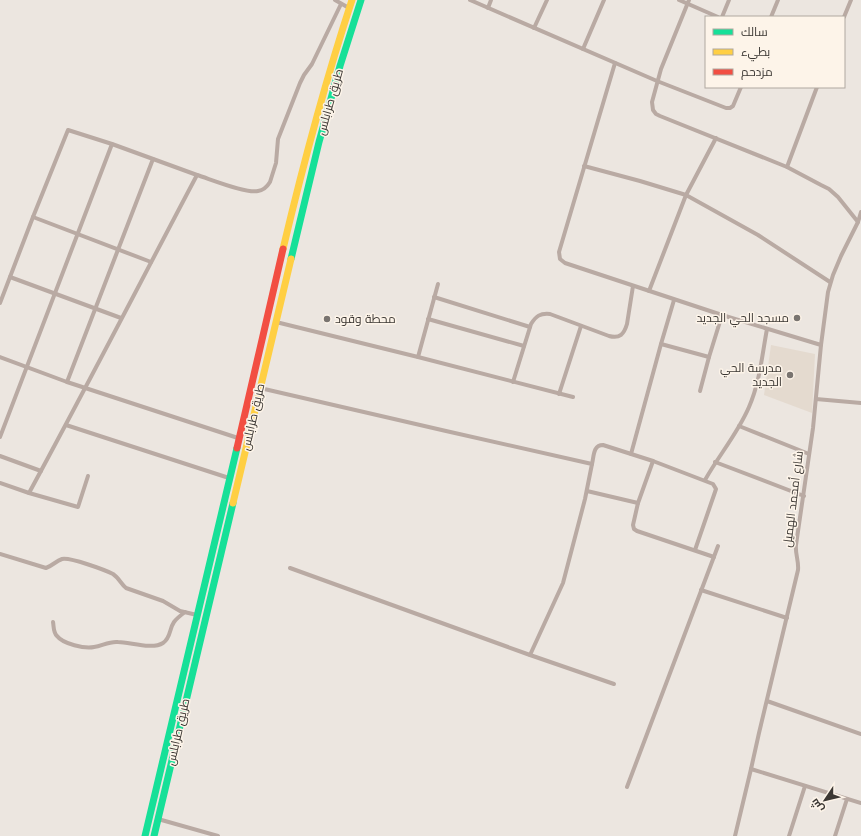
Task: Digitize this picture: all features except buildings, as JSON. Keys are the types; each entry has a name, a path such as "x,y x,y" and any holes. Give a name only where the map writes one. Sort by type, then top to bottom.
{"highway":[{"path":"145,836 310,139 352,0"},
{"name":"طريق طرابلس","path":"154,836 319,142 340,66 361,0"}],"street":[{"path":"335,0 349,8"},
{"path":"470,0 657,81 728,108 733,106 741,88"},
{"path":"488,8 491,0"},
{"path":"534,28 546,0"},
{"path":"583,49 604,0"},
{"path":"679,0 688,2 716,16"},
{"path":"722,16 729,0"},
{"path":"771,16 778,0"},
{"path":"845,16 851,0"},
{"path":"688,2 663,62 657,81 652,102 653,110 656,114 788,167 829,189 838,197 861,230"},
{"path":"0,303 68,130 237,188 254,192 261,191 269,185 276,163 278,139 300,83 312,64 341,4"},
{"path":"615,63 559,252 560,259 565,263 722,316 821,345"},
{"path":"788,167 817,88"},
{"path":"649,291 686,195 716,138"},
{"path":"0,437 112,144"},
{"path":"67,382 153,159"},
{"path":"584,166 640,180 686,195 758,235 830,282"},
{"path":"29,494 197,175"},
{"name":"شارع أمحمد الهميل","path":"735,836 758,733 799,565 796,545 813,428 821,345 830,282 857,224 861,212"},
{"path":"33,217 151,262"},
{"path":"10,277 121,318"},
{"path":"418,357 438,284"},
{"path":"513,382 530,327 534,319 539,315 550,314 614,338 622,334 625,330 633,286"},
{"path":"434,297 530,327"},
{"path":"632,454 674,300"},
{"path":"700,391 722,316"},
{"path":"428,319 524,346"},
{"path":"276,322 572,397"},
{"path":"560,394 581,326"},
{"path":"705,480 739,426 749,407 757,385 767,329"},
{"path":"661,344 709,357"},
{"path":"0,357 67,382 238,438"},
{"path":"260,388 592,464"},
{"path":"816,399 861,403"},
{"path":"66,425 229,478"},
{"path":"739,426 809,454"},
{"path":"530,655 563,583 587,491 595,449 597,447 601,445 632,454 713,484 716,489 695,550"},
{"path":"0,456 41,471"},
{"path":"653,461 638,503 633,525 635,530 714,557"},
{"path":"715,462 804,496"},
{"path":"0,483 29,494 78,507 88,476"},
{"path":"587,491 638,503"},
{"path":"627,788 718,546"},
{"path":"0,554 46,568 60,560 69,559 113,574 118,577 126,588 163,601 176,609 197,615"},
{"path":"290,568 614,684"},
{"path":"701,590 787,618"},
{"path":"53,622 55,633 60,639 82,647 95,647 113,642 156,646 167,640 170,636 172,625 186,612"},
{"path":"767,701 861,734"},
{"path":"751,769 861,803"},
{"path":"789,836 806,786"},
{"path":"835,836 847,799"},
{"path":"158,819 218,836"}],"shaded area":[{"name":"مدرسة الحي الجديد","path":"771,345 815,354 812,413 764,395"}],"traffic: fast":[{"path":"291,259 319,142 340,66 361,0"},
{"path":"145,836 237,448"},
{"path":"154,836 233,503"}],"traffic: slow":[{"path":"283,249 315,124 352,0"},
{"path":"233,503 291,259"}],"traffic: jam":[{"path":"237,448 283,249"}],"place":[{"name":"مسجد الحي الجديد","path":"797,318"},
{"name":"محطة وقود","path":"327,319"},
{"name":"مدرسة الحي الجديد","path":"790,375"}]}
